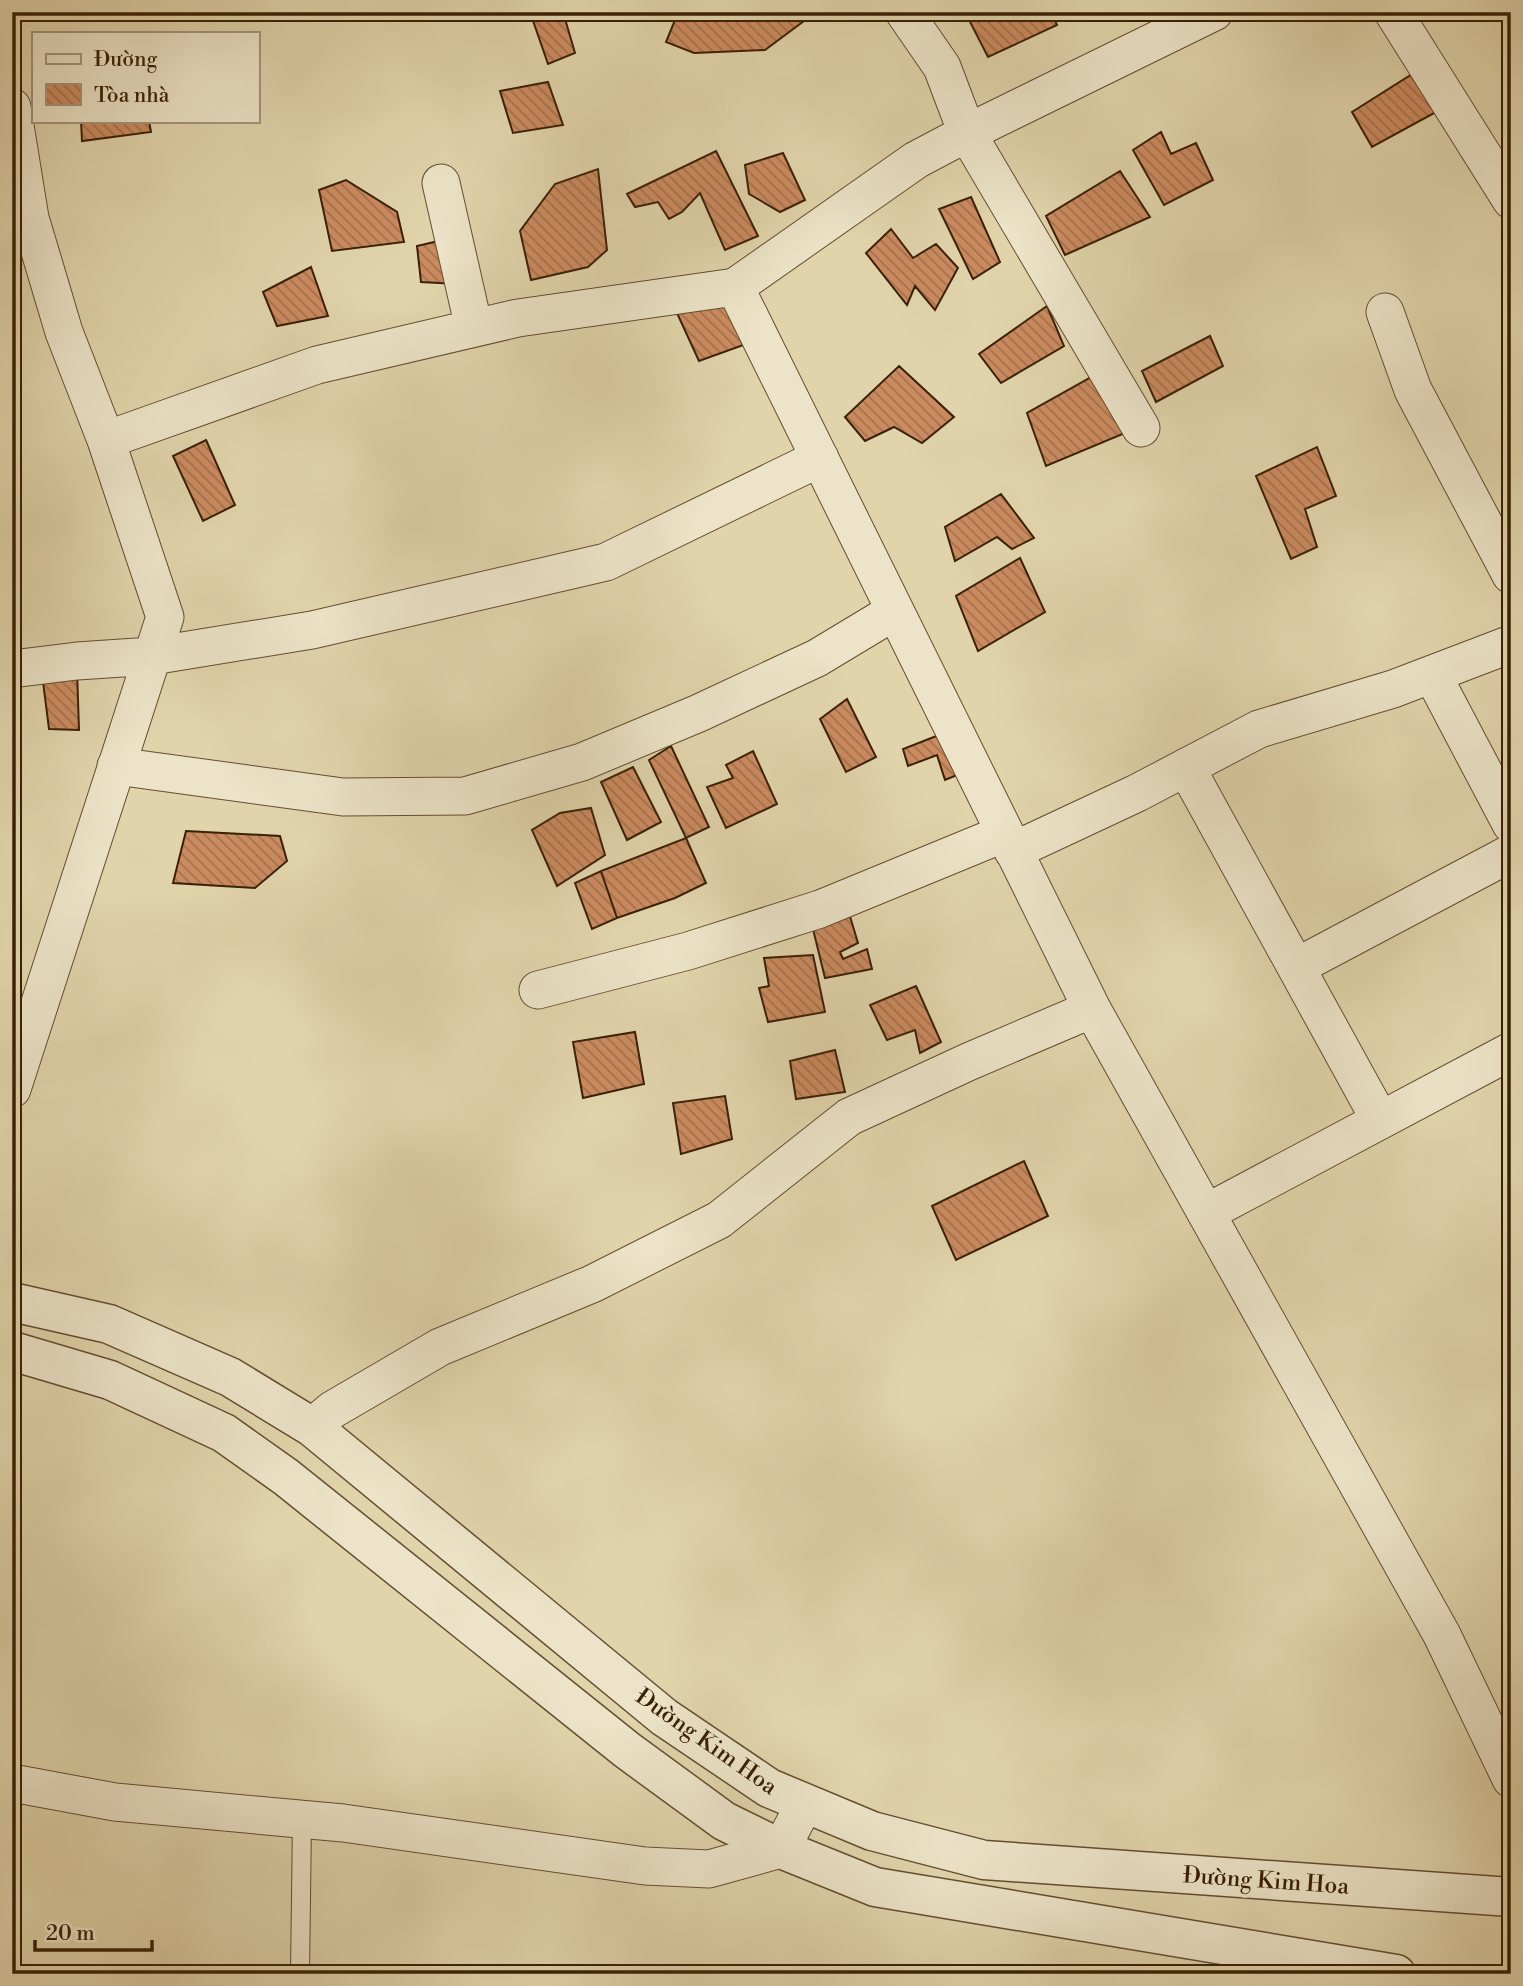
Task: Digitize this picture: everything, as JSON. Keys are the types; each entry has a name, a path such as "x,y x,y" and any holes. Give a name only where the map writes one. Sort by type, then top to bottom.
{"street":[{"path":"904,12 942,67 967,133 1141,428"},
{"path":"106,440 317,365 517,318 735,287 916,160 1214,12"},
{"path":"1393,12 1507,186"},
{"path":"12,107 30,218 64,332 106,440 165,617 12,1089"},
{"path":"441,183 474,328"},
{"path":"735,287 1092,1009 1441,1635 1511,1779"},
{"path":"1385,312 1413,390 1511,575"},
{"path":"12,669 152,656 312,630 606,562 820,458"},
{"path":"116,766 342,797 465,796 582,762 699,713 817,658 895,611"},
{"path":"538,990 688,951 820,909 1009,842 1137,793 1259,729 1393,689 1511,644"},
{"path":"1432,674 1511,824"},
{"path":"1186,767 1380,1120"},
{"path":"1296,967 1511,853"},
{"path":"312,1427 332,1410 440,1348 592,1284 719,1220 849,1117 1092,1009"},
{"path":"1206,1213 1511,1052"},
{"name":"Đường Kim Hoa","path":"12,1302 109,1324 230,1377 312,1427 664,1717 769,1788 872,1831 984,1860 1511,1897"},
{"path":"12,1351 110,1380 224,1433 286,1476 627,1750 724,1821 781,1849 875,1888 1396,1974"},
{"path":"12,1783 115,1802 357,1825 645,1866 709,1869 781,1849 805,1803"}],"lane":[{"path":"300,1974 302,1820"}],"building":[{"path":"530,12 563,12 575,53 548,64"},
{"path":"688,12 816,12 765,50 694,53 666,42 675,20"},
{"path":"965,12 1051,12 1057,25 988,57"},
{"path":"1417,71 1436,112 1372,147 1352,112"},
{"path":"548,82 563,125 513,133 500,91"},
{"path":"81,122 149,122 151,132 82,141"},
{"path":"1161,132 1171,154 1196,143 1213,180 1164,205 1133,150"},
{"path":"716,151 758,236 725,250 700,193 682,212 669,219 658,202 635,207 627,194"},
{"path":"783,153 805,200 780,212 749,194 745,165"},
{"path":"598,169 607,250 588,267 531,280 520,231 555,184"},
{"path":"1120,171 1150,217 1065,255 1046,216"},
{"path":"346,180 397,212 404,242 332,251 319,190"},
{"path":"971,197 1000,262 973,279 939,209"},
{"path":"891,229 913,258 936,244 958,268 935,310 915,286 907,305 866,253"},
{"path":"447,239 457,284 421,282 417,246"},
{"path":"311,267 328,316 277,326 263,292"},
{"path":"737,294 760,339 699,361 677,313"},
{"path":"1047,306 1064,346 1001,383 979,354"},
{"path":"1210,336 1223,366 1156,402 1142,371"},
{"path":"899,366 954,417 922,443 894,427 865,441 845,417"},
{"path":"1095,375 1125,433 1046,466 1027,413"},
{"path":"206,440 235,505 203,521 173,456"},
{"path":"1317,447 1336,496 1305,509 1317,547 1291,559 1256,476"},
{"path":"1001,494 1034,538 1012,549 997,537 955,561 945,527"},
{"path":"1020,558 1045,612 978,651 956,596"},
{"path":"77,670 79,730 49,729 42,674"},
{"path":"847,699 876,757 846,772 820,719"},
{"path":"944,733 967,771 945,780 937,755 908,766 903,749"},
{"path":"671,746 709,827 686,838 649,760"},
{"path":"753,751 777,804 726,828 707,787 733,778 726,765"},
{"path":"633,767 661,822 627,840 601,782"},
{"path":"591,808 605,855 557,886 532,830 560,813"},
{"path":"186,831 280,836 287,861 255,888 173,883"},
{"path":"686,838 706,883 675,898 617,918 601,871"},
{"path":"601,871 617,918 592,929 575,883"},
{"path":"848,910 858,943 840,952 843,959 867,949 872,969 825,978 811,921"},
{"path":"813,955 825,1012 768,1022 759,988 769,986 764,958"},
{"path":"916,986 941,1042 920,1053 915,1030 887,1040 870,1005"},
{"path":"635,1032 644,1084 583,1098 573,1042"},
{"path":"835,1050 845,1092 796,1099 790,1061"},
{"path":"725,1096 732,1139 681,1154 673,1103"},
{"path":"1024,1161 1048,1216 956,1260 932,1206"}]}
